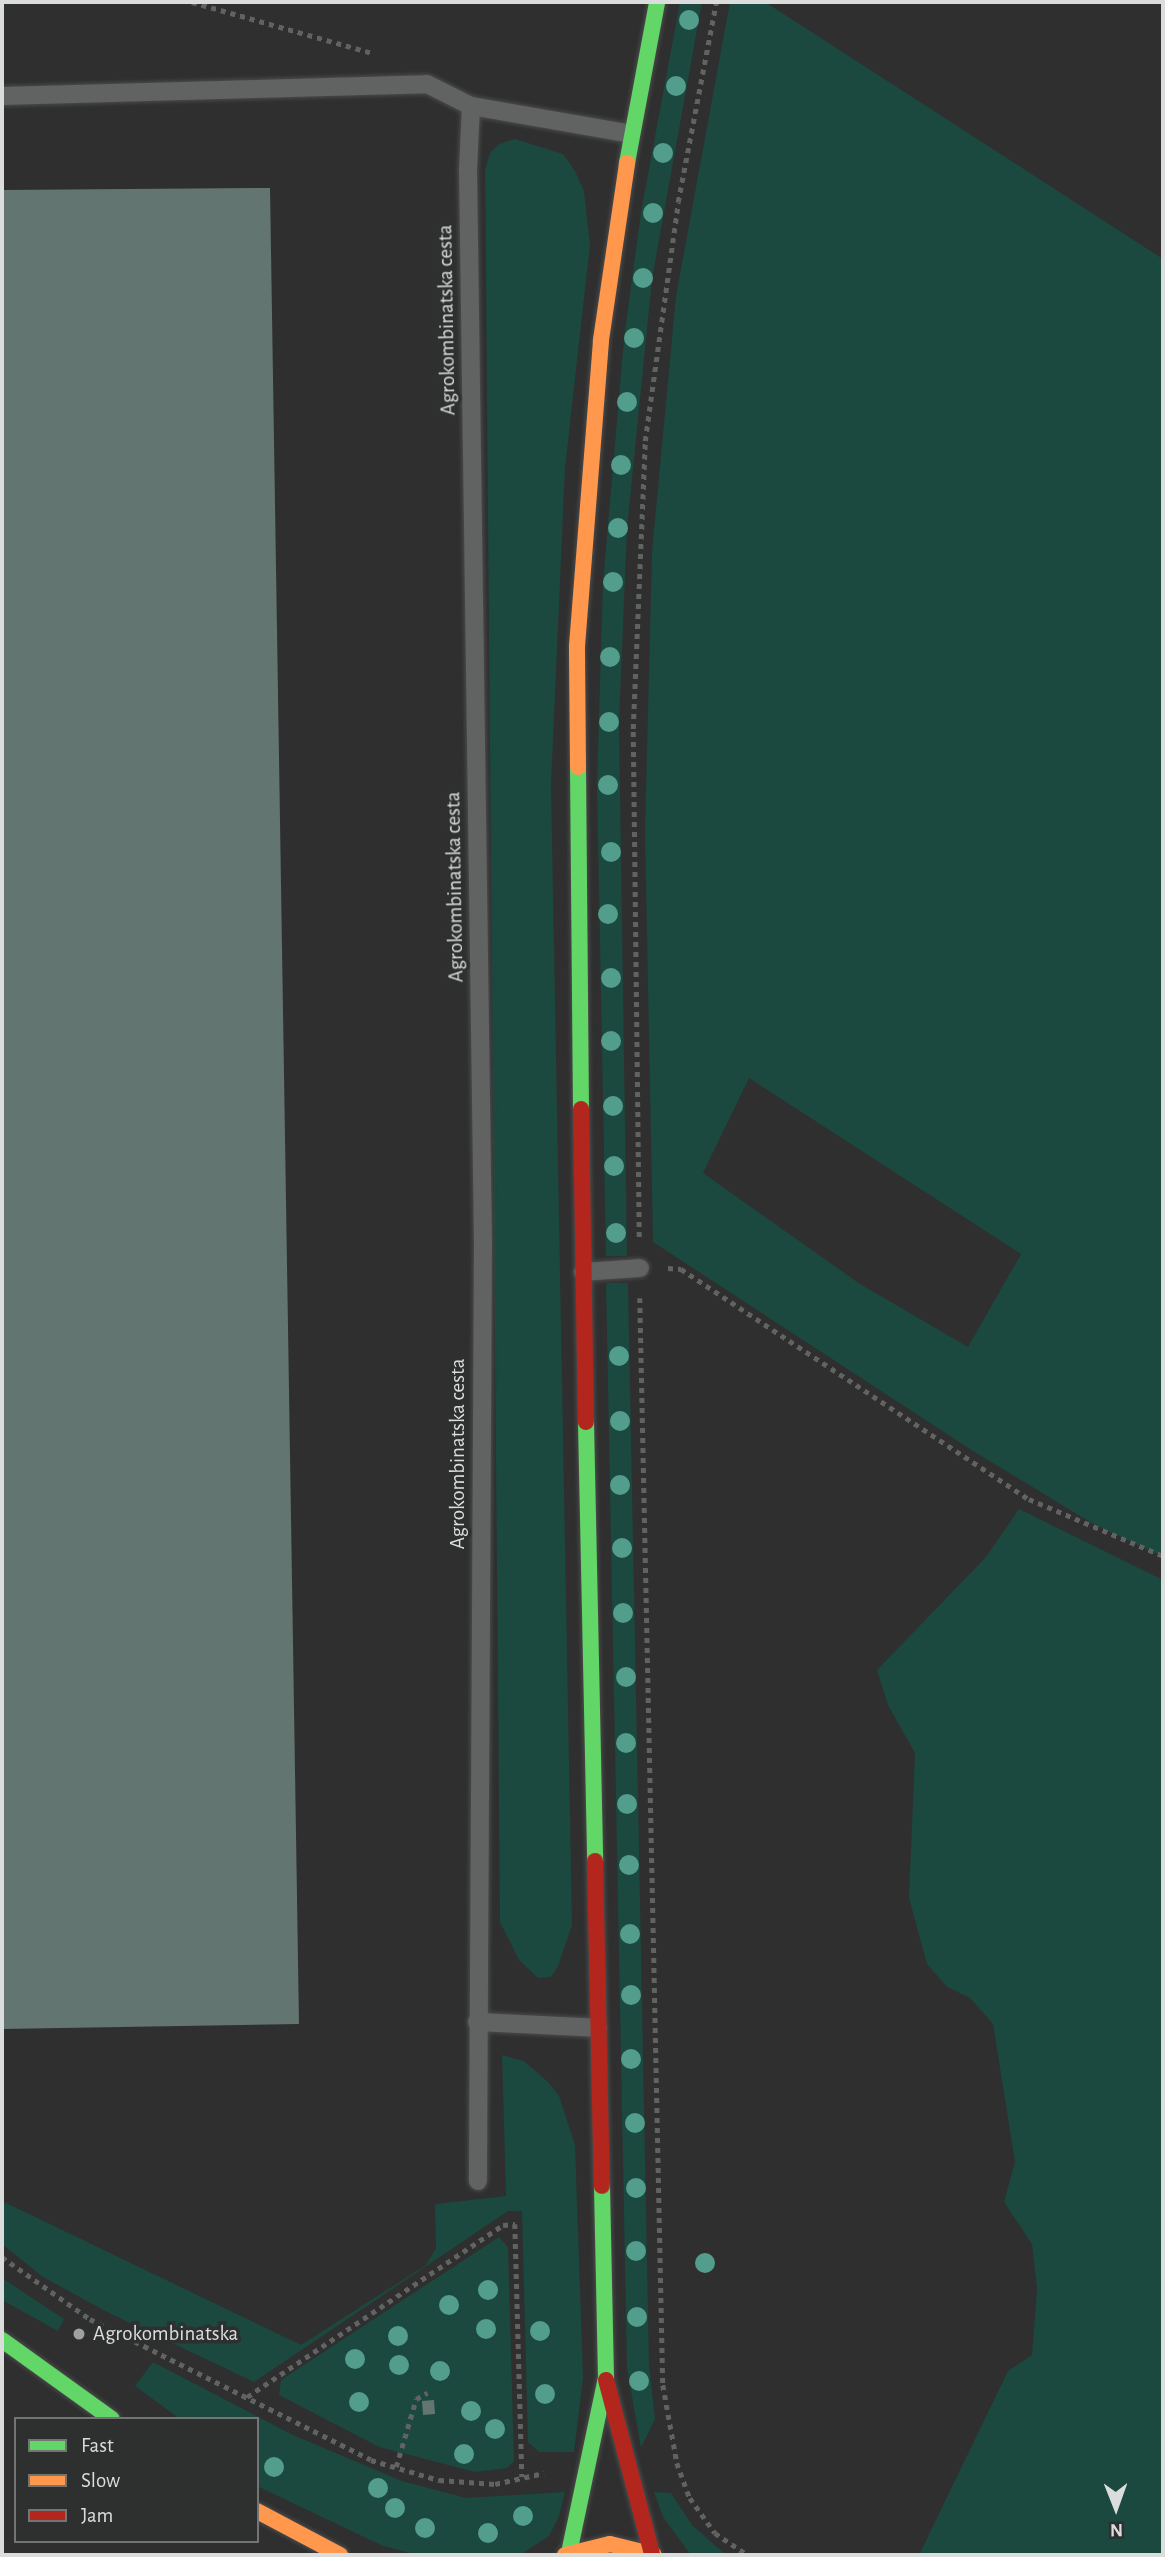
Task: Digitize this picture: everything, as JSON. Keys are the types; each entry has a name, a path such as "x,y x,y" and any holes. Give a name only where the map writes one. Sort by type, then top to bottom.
{"street":[{"path":"606,2378 567,2554 610,2544 653,2554 606,2378 583,1272 577,646 593,416 631,134 656,2"},
{"path":"2,2340 109,2417"},
{"path":"259,2512 340,2555"}],"lane":[{"path":"2,96 427,85 471,106 631,134"},
{"name":"Agrokombinatska cesta","path":"471,106 468,209 483,1242 478,2181"},
{"path":"583,1272 640,1268"},
{"path":"477,2022 598,2028"}],"path":[{"path":"192,2 376,54"},
{"path":"716,2 678,202 645,441 633,729 640,1268 663,2385 677,2463 690,2498 715,2533 748,2555"},
{"path":"640,1268 681,1269 1029,1499 1163,1556"},
{"path":"247,2397 503,2225 515,2224 522,2477"},
{"path":"2,2257 90,2319 371,2460 439,2480 495,2484 557,2471"},
{"path":"396,2467 416,2399 427,2393"}],"green space":[{"path":"680,2 702,2 652,279 627,529 619,723 627,1256 606,1256 597,784 603,583 624,339 641,212"},
{"path":"730,2 765,2 1163,259 1163,1557 1090,1522 973,1451 653,1242 645,832 652,552 676,296","holes":["749,1078 1021,1254 968,1347 860,1284 703,1173"]},
{"path":"515,139 563,154 584,191 590,245 565,468 551,784 572,1925 558,1966 551,1977 538,1978 519,1960 500,1922 485,170 490,153 499,144"},
{"path":"606,1283 628,1283 649,2365 655,2419 641,2448 627,2368"},
{"path":"1019,1509 1163,1580 1163,2555 919,2555 1008,2371 1032,2355 1037,2289 1032,2244 1004,2202 1015,2162 993,2024 970,1998 947,1987 927,1964 909,1898 915,1753 888,1705 877,1670 986,1557"},
{"path":"502,2055 524,2061 549,2083 559,2096 575,2145 583,2377 574,2452 539,2452 528,2442 522,2211 508,2211 254,2382 107,2312 43,2277 2,2244 2,2201 301,2345 426,2265 436,2248 435,2204 506,2196"},
{"path":"499,2237 508,2247 514,2461 507,2468 475,2472 379,2447 279,2395 281,2380"},
{"path":"2,2278 64,2319 58,2331 2,2300"},
{"path":"153,2362 258,2417 177,2417 135,2386"},
{"path":"259,2417 293,2435 402,2481 466,2498 565,2492 559,2516 549,2536 520,2555 418,2555 383,2546 259,2487"},
{"path":"654,2492 671,2493 692,2525 726,2555 691,2555 663,2517"}],"building":[{"path":"270,188 299,2024 2,2029 2,190"},
{"path":"434,2400 435,2414 423,2415 422,2401"}],"traffic: fast":[{"path":"627,163 657,2"},
{"path":"578,767 581,1109"},
{"path":"586,1422 595,1861"},
{"path":"569,2553 606,2378 602,2186"},
{"path":"2,2340 109,2417"}],"traffic: slow":[{"path":"578,767 577,646 601,340 627,163"},
{"path":"259,2512 340,2555"},
{"path":"565,2555 610,2544 654,2555"}],"traffic: jam":[{"path":"581,1109 586,1422"},
{"path":"595,1861 602,2186"},
{"path":"606,2380 652,2554"}],"place":[{"name":"Agrokombinatska","path":"79,2334"}]}
